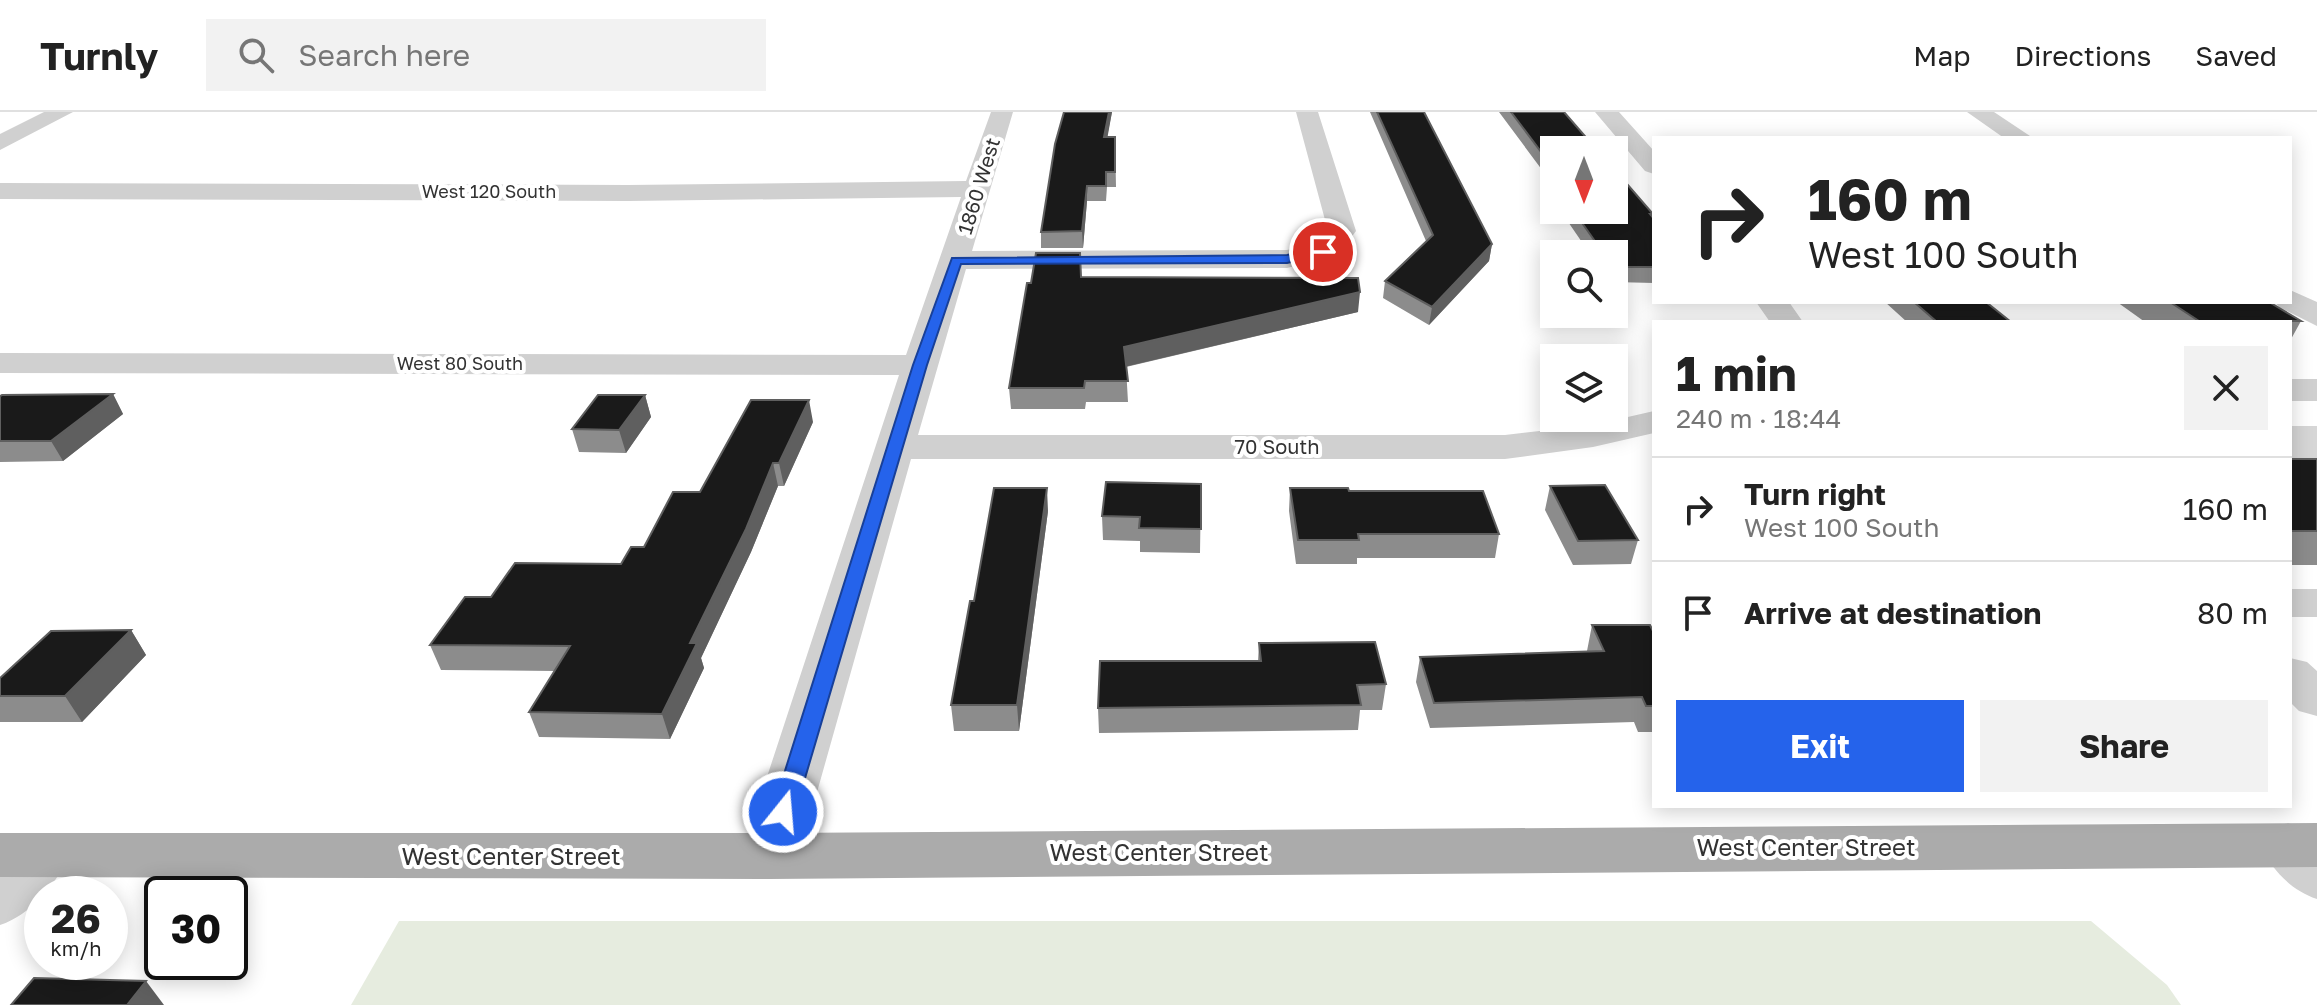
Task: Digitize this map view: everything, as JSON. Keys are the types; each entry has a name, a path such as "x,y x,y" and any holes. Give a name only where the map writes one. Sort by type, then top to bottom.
{"main road":[{"name":"West Center Street","path":"21,855 2307,855"}],"street":[{"path":"0,143 62,112"},
{"name":"1860 West","path":"770,856 920,365 1002,112"},
{"path":"956,260 1287,259 1323,252 1334,246 1342,231 1307,112"},
{"path":"1606,112 1652,164"},
{"path":"1978,112 2018,136"},
{"name":"West 120 South","path":"0,191 628,193 977,189"},
{"path":"2292,301 2317,316"},
{"name":"West 80 South","path":"0,363 920,365"},
{"path":"2292,390 2317,390"},
{"name":"70 South","path":"897,447 1505,447 1593,436 1652,422"},
{"path":"2292,676 2317,699"},
{"path":"0,901 21,855"}],"shaded area":[{"path":"399,921 2091,921 2167,985 2181,1005 351,1005"}],"building":[{"path":"1064,112 1109,112 1104,137 1115,137 1115,172 1106,172 1106,186 1087,186 1082,231 1041,232 1055,144"},
{"path":"1377,112 1424,112 1492,244 1432,307 1385,281 1433,235"},
{"path":"1511,112 1564,112 1585,136 1540,136 1540,150"},
{"path":"1628,185 1652,213 1652,267 1628,267 1628,240 1594,240 1583,224 1628,224"},
{"path":"1036,253 1080,253 1081,277 1358,278 1360,292 1124,347 1128,381 1085,381 1084,388 1009,388 1027,283 1031,283"},
{"path":"1916,304 1988,304 2008,320 1935,320"},
{"path":"2173,304 2272,304 2301,321 2292,320 2197,320"},
{"path":"113,394 51,441 0,441 2,395"},
{"path":"598,395 645,395 619,430 572,429"},
{"path":"751,400 809,400 779,463 773,463 746,529 690,643 697,643 662,714 529,712 570,646 430,645 465,597 491,597 515,563 621,564 631,547 644,547 673,492 700,492"},
{"path":"2292,459 2317,459 2317,531 2292,531"},
{"path":"1106,482 1201,484 1201,529 1139,528 1140,517 1102,516"},
{"path":"1605,485 1638,540 1578,541 1550,486"},
{"path":"994,488 1047,488 1017,705 951,705 970,601 974,601"},
{"path":"1290,488 1483,491 1499,534 1358,534 1359,540 1298,540"},
{"path":"1592,625 1650,625 1652,706 1646,706 1642,697 1434,703 1420,657 1604,651"},
{"path":"131,630 65,696 0,696 0,678 51,631"},
{"path":"1375,642 1386,684 1357,685 1361,705 1098,708 1100,661 1261,661 1259,643"},
{"path":"32,980 146,981 127,1005 11,1005"}],"tunnel":[{"path":"2292,443 2317,443"}],"route":[{"path":"783,812 920,365 956,260 1287,259 1323,252"}]}
